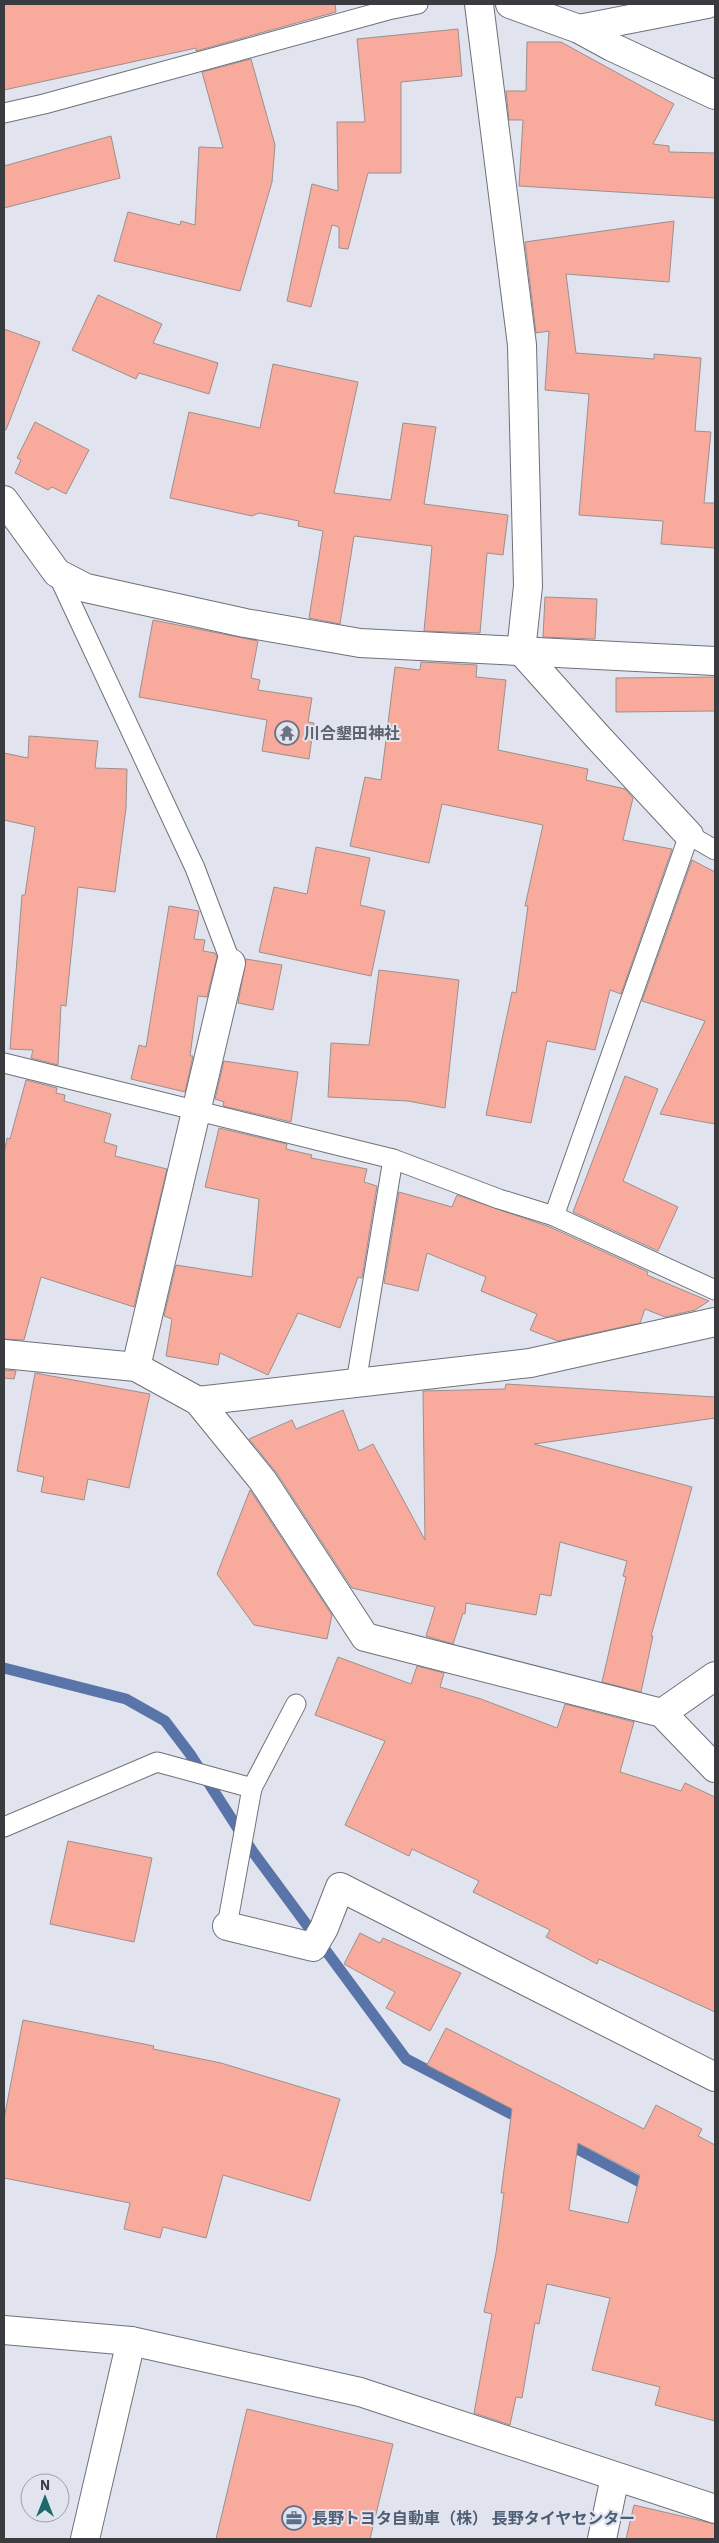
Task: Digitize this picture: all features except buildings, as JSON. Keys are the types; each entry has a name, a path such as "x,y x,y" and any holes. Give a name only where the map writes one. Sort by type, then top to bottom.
{"street":[{"path":"479,4 522,345 528,586 521,651 689,835"},
{"path":"510,4 579,29 612,47 715,95"},
{"path":"579,29 707,4"},
{"path":"4,500 57,573 86,588 244,623 360,643 715,661"},
{"path":"136,1368 231,963"},
{"path":"198,1401 530,1363 715,1322"},
{"path":"4,1354 136,1368 198,1401 263,1480 364,1637 662,1713 715,1768"},
{"path":"662,1713 715,1676"},
{"path":"227,1926 318,1937 340,1887 715,2077"},
{"path":"4,2330 131,2342 360,2392 715,2509"},
{"path":"85,2539 131,2342"},
{"path":"602,2539 615,2477"}],"lane":[{"path":"4,113 44,104 388,10 418,4"},
{"path":"57,573 195,868 231,963"},
{"path":"554,1216 689,835 715,850"},
{"path":"4,1063 393,1159 499,1199 554,1216 715,1290"},
{"path":"356,1383 393,1159"},
{"path":"227,1926 252,1788 296,1704"},
{"path":"4,1827 157,1762 252,1788"}],"waterway":[{"path":"4,1668 126,1699 165,1721 190,1754 253,1852 406,2059 525,2121"},
{"path":"564,2142 651,2188"}],"place":[{"name":"川合墾田神社","path":"287,733"},
{"name":"長野トヨタ自動車（株） 長野タイヤセンター","path":"294,2518"}]}
